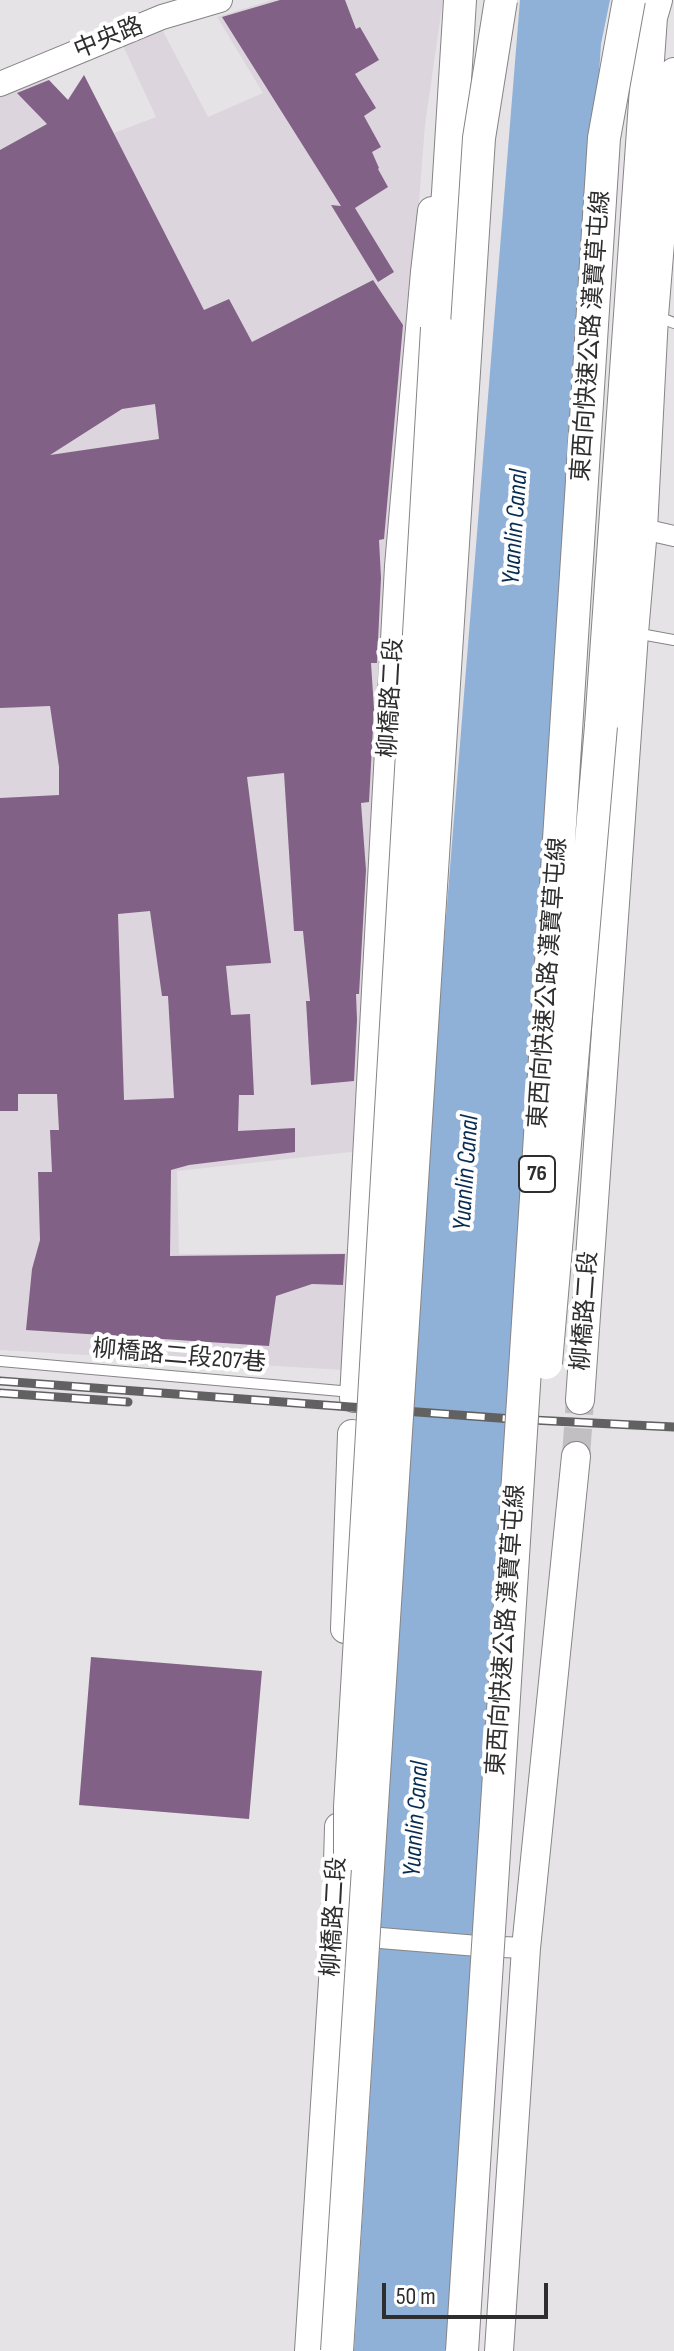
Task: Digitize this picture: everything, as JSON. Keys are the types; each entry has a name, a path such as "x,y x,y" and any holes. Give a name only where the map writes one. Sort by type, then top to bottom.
{"highway":[{"path":"370,1926 350,1853 350,1807 459,0"},
{"path":"337,2351 370,1926 479,138 501,0"},
{"name":"東西向快速公路 漢寶草屯線","path":"462,2351 604,138 629,0"},
{"path":"494,1831 516,1728 601,726 651,17 656,0"}],"main road":[{"name":"柳橋路二段","path":"354,1396 399,566 425,272 459,0"},
{"name":"柳橋路二段","path":"580,1400 634,633 664,319 674,72"},
{"name":"柳橋路二段","path":"309,2351 336,1935 352,1434"},
{"path":"499,2351 526,1948 576,1456"}],"street":[{"name":"中央路","path":"0,84 162,17 220,0"},
{"path":"643,529 674,536"},
{"path":"336,1935 370,1926 478,1946 526,1948"}],"lane":[{"path":"634,633 674,640"},
{"name":"柳橋路二段207巷","path":"0,1361 354,1396"}],"shaded area":[{"path":"272,0 443,0 425,125 409,332 361,1151 177,1171 179,1254 352,1253 344,1370 0,1350 0,77 30,60 67,100 84,75 114,133 156,117 118,35 163,31 208,117 263,93 217,17"}],"water":[{"name":"Yuanlin Canal","path":"520,0 610,0 601,44 448,2351 354,2351 440,992"}],"building":[{"path":"280,0 345,0 356,29 360,27 379,60 355,74 376,108 364,116 381,147 372,152 388,187 355,208 394,272 378,282 331,205 341,206 222,17"},
{"path":"84,75 204,310 229,299 252,342 373,280 403,325 384,539 379,540 381,578 377,663 371,663 374,709 369,802 361,803 366,870 359,994 356,994 354,1081 311,1085 306,1001 310,1001 303,931 294,931 284,773 247,777 271,963 226,966 231,1015 250,1014 254,1095 239,1095 238,1131 295,1128 295,1152 171,1170 170,1256 345,1254 343,1285 312,1284 276,1296 269,1346 26,1330 32,1269 40,1240 38,1172 52,1172 50,1130 59,1130 57,1094 18,1094 18,1111 0,1111 0,798 59,795 59,767 50,706 0,708 0,150 47,124 17,93 49,80 68,100","holes":["155,404 159,439 50,455 122,409","150,911 162,996 168,996 174,1098 124,1100 118,914"]},
{"path":"91,1657 262,1671 249,1819 79,1805"}],"tunnel":[{"path":"576,1456 580,1400"}],"railway":[{"path":"0,1381 512,1419 674,1427"},
{"path":"0,1393 128,1402"}]}
